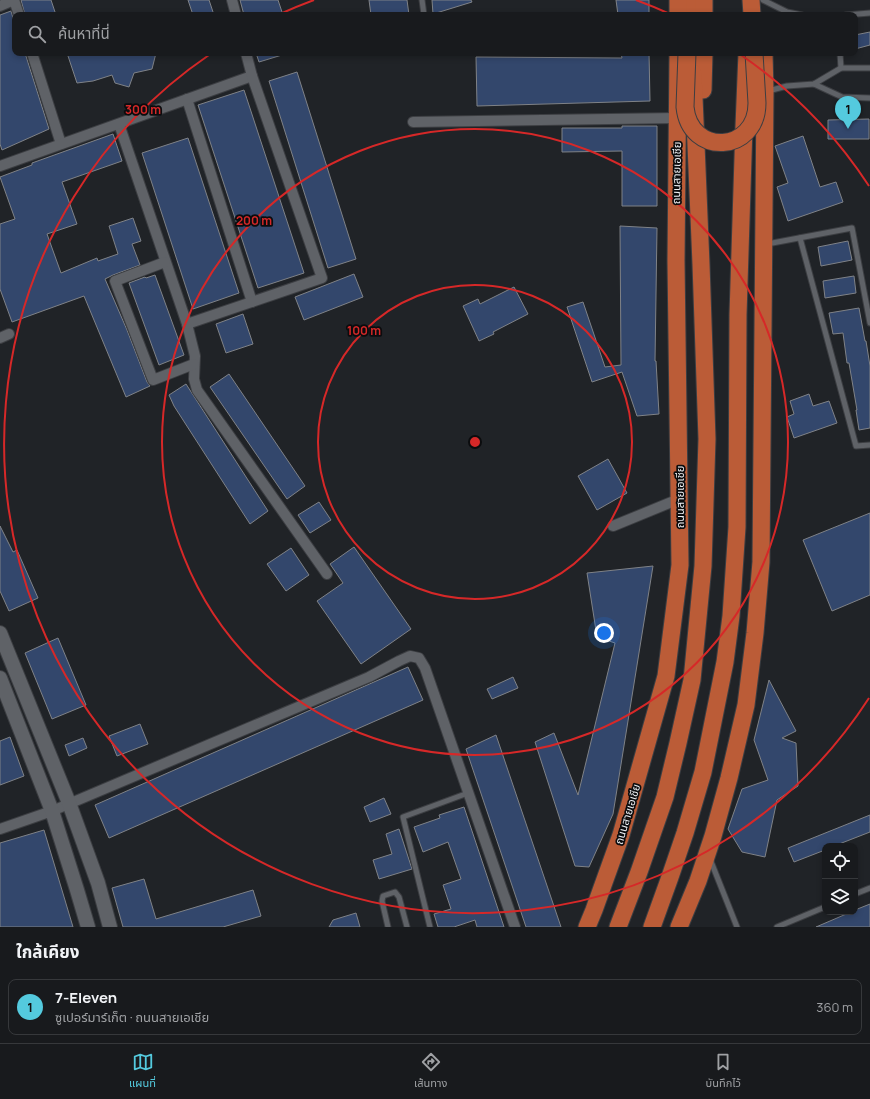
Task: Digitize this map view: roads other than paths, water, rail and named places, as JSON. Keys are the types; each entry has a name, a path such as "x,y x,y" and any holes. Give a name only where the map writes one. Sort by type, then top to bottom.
{"highway":[{"path":"678,0 678,12"},
{"path":"689,0 689,12"},
{"path":"704,0 704,12"},
{"path":"741,0 741,12"},
{"path":"750,0 750,12"},
{"path":"763,0 763,12"},
{"name":"ถนนสายเอเชีย","path":"586,927 594,910 621,835 666,676 680,564 676,261 678,56"},
{"path":"687,56 685,107 688,121 696,133 702,137 722,143 736,140 743,136 756,118 758,103 754,56"},
{"name":"ถนนสายเอเชีย","path":"618,927 665,797 680,736 693,673 703,566 707,439 692,56"},
{"path":"701,264 704,56"},
{"path":"742,56 744,126"},
{"path":"652,927 670,877 703,772 725,662 731,616 737,527 738,315 747,56"},
{"path":"679,927 708,852 728,778 746,705 755,633 761,562 766,92 764,56"}],"main road":[{"path":"0,633 70,803 98,883 110,927"},
{"path":"0,678 52,811 88,927"}],"street":[{"path":"0,6 14,0 18,12"},
{"path":"232,0 235,12"},
{"path":"33,56 61,144"},
{"path":"187,324 322,278 252,76 247,56"},
{"path":"0,166 252,76"},
{"path":"187,99 252,302"},
{"path":"413,122 677,118"},
{"path":"119,124 187,324 195,356 194,379 197,390 326,574"},
{"path":"165,262 115,281 152,380 194,364"},
{"path":"613,526 679,499"},
{"path":"0,829 52,811 369,677 399,660 410,656 419,658 425,668 515,927"}],"lane":[{"path":"422,0 424,12"},
{"path":"763,0 787,12"},
{"path":"858,14 870,13"},
{"path":"840,56 840,68"},
{"path":"766,92 787,86 814,84 840,68 870,68"},
{"path":"814,84 842,97 870,98"},
{"path":"764,245 852,228 870,323"},
{"path":"800,238 856,446 870,445"},
{"path":"430,927 403,817 468,793"},
{"path":"708,852 737,927"},
{"path":"858,893 870,888"},
{"path":"388,927 382,901 383,896 395,892 399,897 407,927"},
{"path":"777,927 822,908"}],"place":[{"name":"7-Eleven","path":"848,129"}]}
